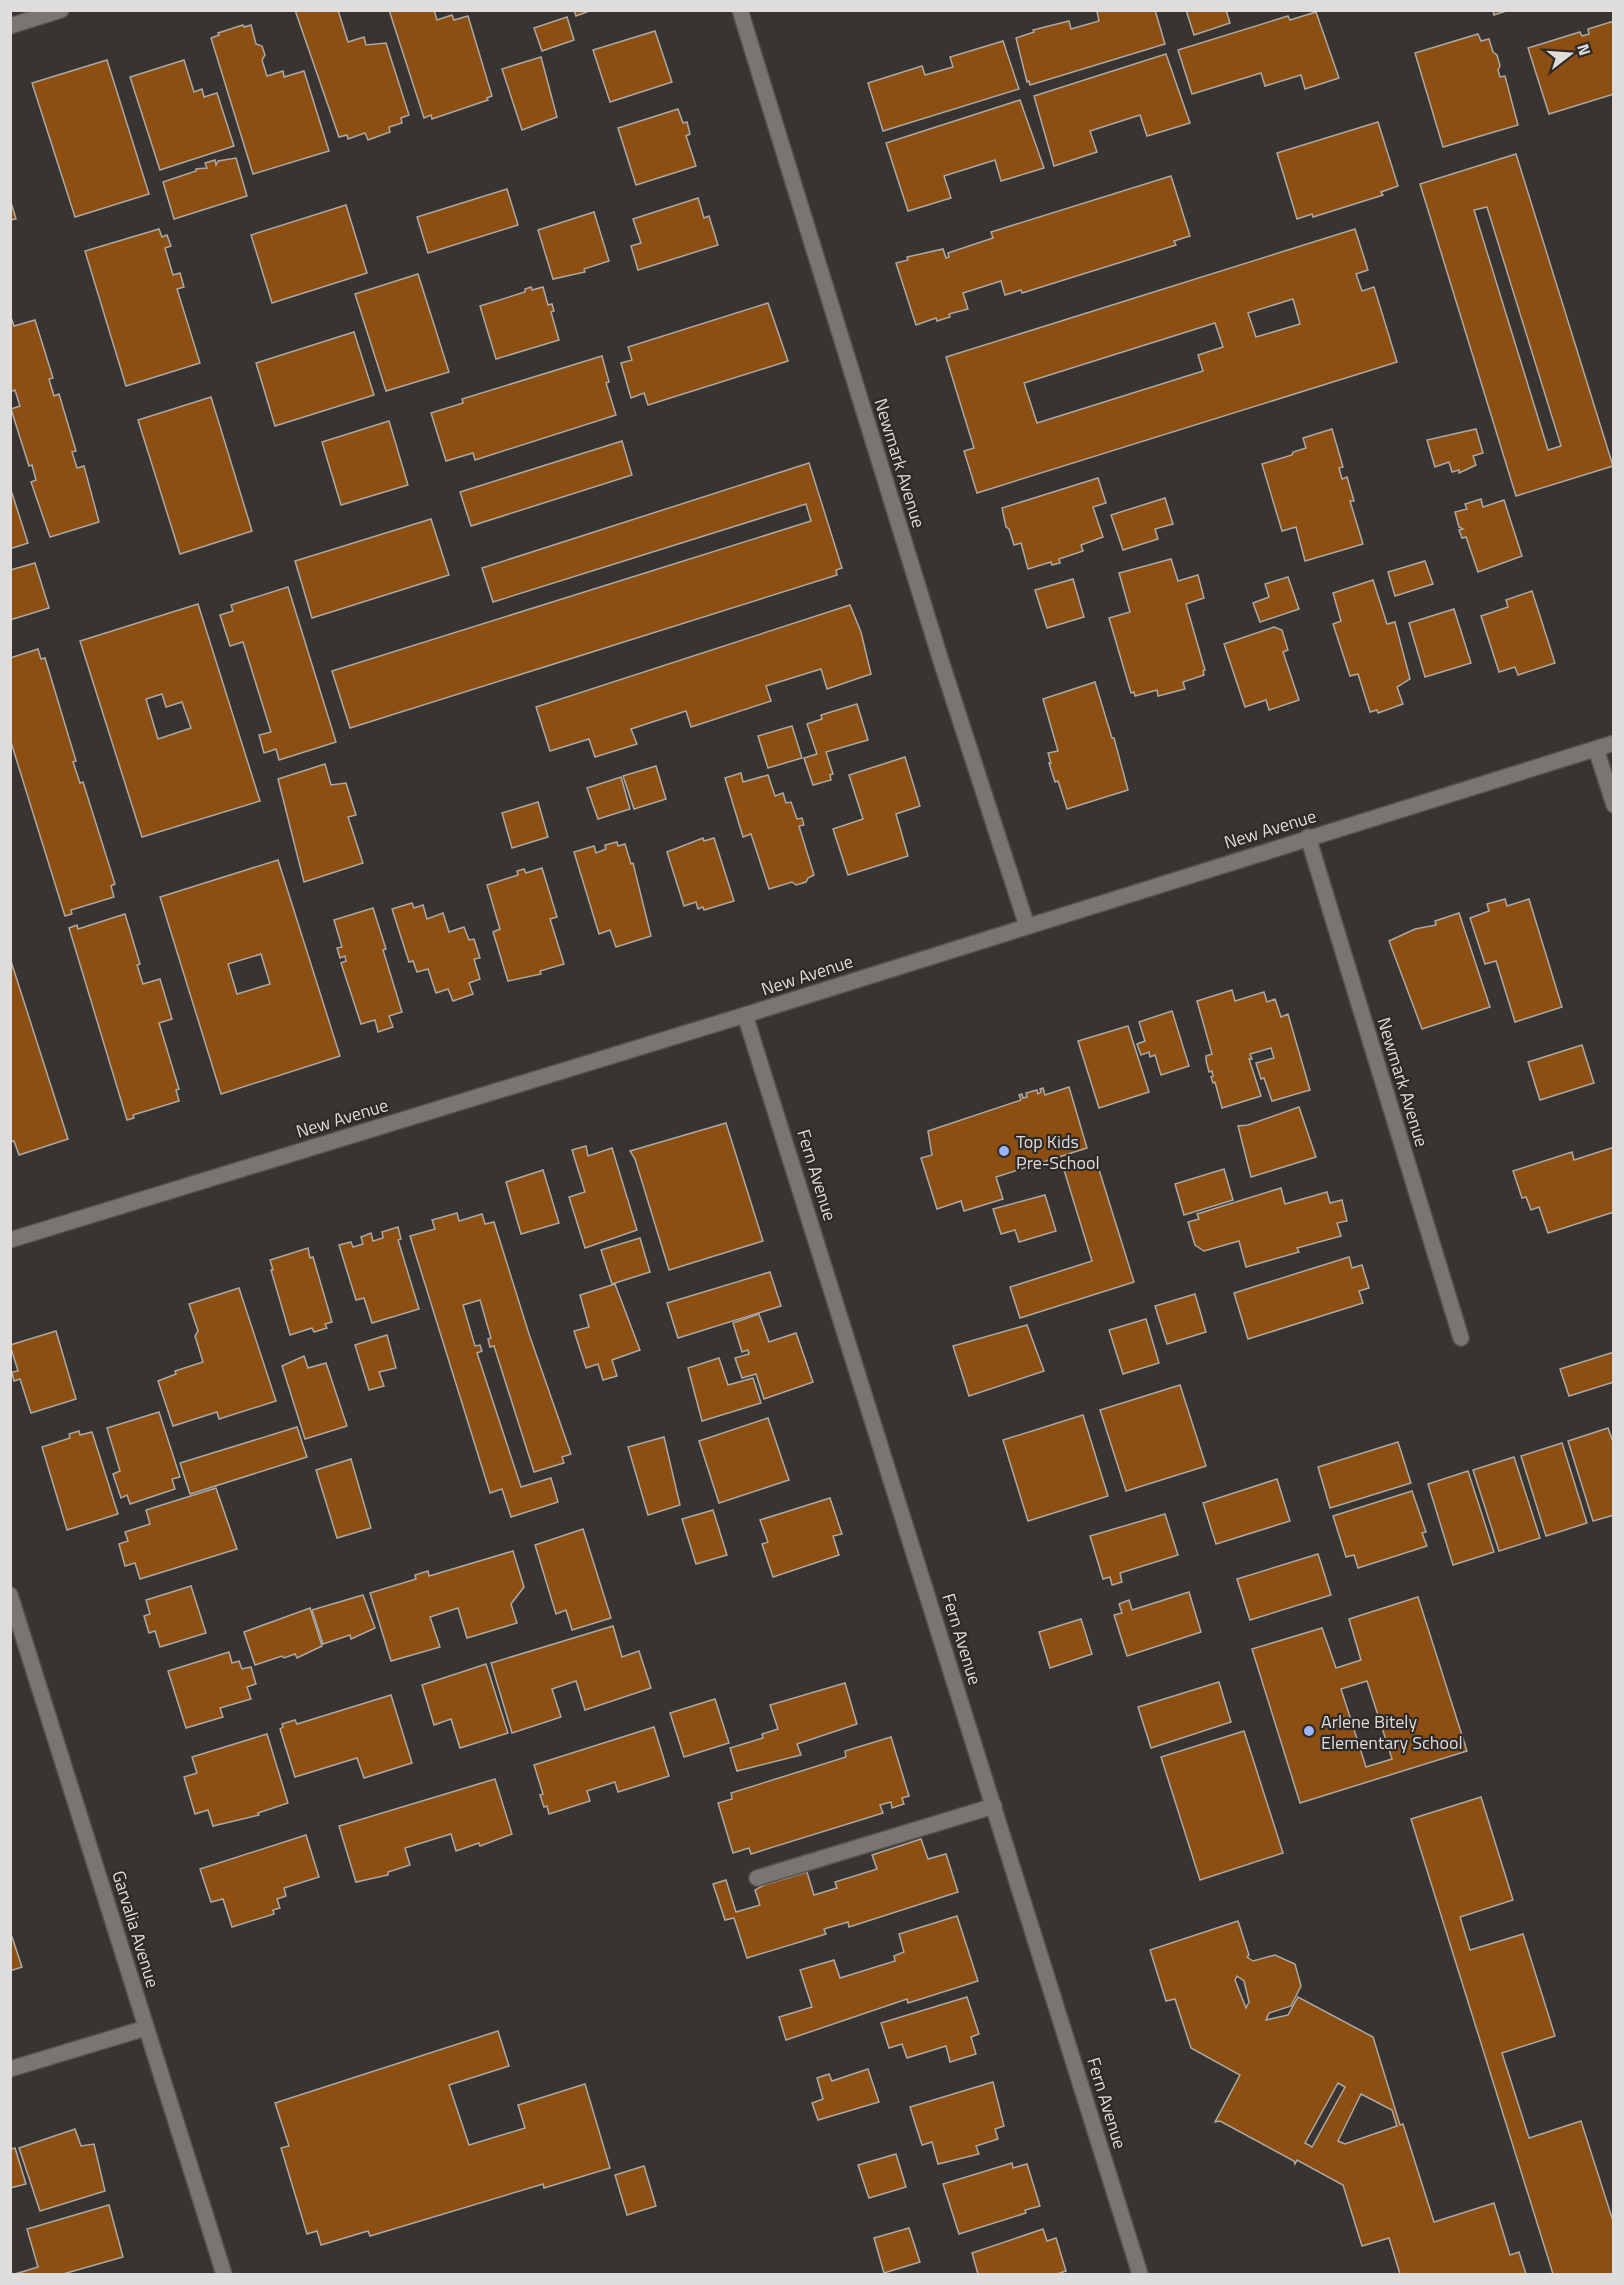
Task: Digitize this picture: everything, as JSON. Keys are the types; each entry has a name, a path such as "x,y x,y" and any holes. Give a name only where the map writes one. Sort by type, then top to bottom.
{"street":[{"path":"10,26 61,10"},
{"name":"Newmark Avenue","path":"740,10 938,651 1027,926"},
{"name":"New Avenue","path":"10,1240 745,1015 1308,837 1614,744"},
{"path":"1596,749 1614,805"},
{"name":"Newmark Avenue","path":"1308,837 1461,1338"},
{"name":"Fern Avenue","path":"745,1015 1140,2274"},
{"name":"Garvalia Avenue","path":"10,1595 224,2274"},
{"path":"757,1878 994,1806"},
{"path":"10,2068 146,2028"}],"building":[{"path":"295,10 338,10 348,42 364,37 366,45 386,43 409,115 401,118 402,123 389,127 390,132 368,140 365,133 348,139 347,135 339,137"},
{"path":"389,10 434,10 437,20 452,15 454,20 468,16 492,96 487,98 488,100 432,119 431,115 424,118"},
{"path":"574,10 592,10 576,16"},
{"path":"1155,10 1165,44 1030,85 1029,81 1027,82 1016,38 1034,32 1033,30 1069,21 1071,29 1099,21 1097,12"},
{"path":"1186,10 1226,10 1230,23 1194,35"},
{"path":"1493,10 1509,10 1494,15"},
{"path":"1316,12 1339,78 1305,89 1301,75 1265,86 1261,73 1192,94 1178,50 1288,16 1290,20"},
{"path":"567,17 574,40 542,51 534,28"},
{"path":"1614,21 1614,94 1549,114 1528,48 1580,32 1582,36 1589,34 1588,29"},
{"path":"243,25 244,27 251,25 256,44 262,46 265,55 262,60 267,76 283,71 284,77 304,71 329,151 253,174 211,38 219,35 218,33"},
{"path":"655,31 672,82 610,102 593,50"},
{"path":"1478,34 1481,41 1489,39 1493,52 1497,55 1500,77 1505,76 1518,125 1443,147 1415,53"},
{"path":"1003,41 1019,89 883,131 868,83 922,66 925,75 953,67 950,57"},
{"path":"1166,54 1190,123 1147,136 1140,115 1090,131 1097,152 1054,166 1034,96"},
{"path":"541,57 557,117 522,130 502,69"},
{"path":"107,60 149,194 75,217 32,83"},
{"path":"184,60 194,92 202,89 204,97 217,93 234,146 160,170 130,77"},
{"path":"1020,100 1044,168 1001,181 995,160 944,176 951,198 908,211 886,143"},
{"path":"678,109 683,123 687,122 690,134 686,136 696,166 636,185 618,128"},
{"path":"1378,122 1398,186 1381,192 1383,195 1313,217 1312,214 1297,219 1277,153"},
{"path":"1516,154 1613,466 1516,496 1420,184","holes":["1487,207 1561,446 1548,450 1474,210"]},
{"path":"236,158 247,196 174,219 163,182 196,171 196,169 207,168 205,163 215,160 216,165 218,161"},
{"path":"1171,176 1190,236 1174,241 1176,245 1022,293 1021,290 1005,295 1001,281 963,293 968,309 949,314 950,317 937,321 936,318 916,325 896,263 908,260 907,257 943,249 946,258 949,257 948,253 993,238 991,232"},
{"path":"507,189 518,225 428,253 417,217"},
{"path":"698,198 704,218 709,216 718,245 638,270 631,246 641,243 633,219"},
{"path":"10,199 16,219 10,220"},
{"path":"346,205 367,273 272,303 251,235"},
{"path":"594,212 609,261 584,269 585,272 553,279 538,230"},
{"path":"159,229 162,237 167,235 171,246 165,248 173,275 180,273 184,287 177,289 200,363 126,386 85,251"},
{"path":"1355,229 1368,270 1356,274 1362,291 1374,287 1397,362 977,493 964,451 974,448 946,357","holes":["1293,299 1300,324 1256,337 1248,313","1215,323 1223,347 1198,355 1203,371 1037,423 1024,383"]},
{"path":"418,274 449,372 386,391 355,294"},
{"path":"531,287 532,290 543,287 548,305 552,304 554,311 551,312 559,340 496,359 480,306 525,292 525,289"},
{"path":"768,303 788,361 648,405 644,393 631,398 621,363 632,360 628,347"},
{"path":"10,314 14,326 35,320 53,378 49,379 54,396 59,394 76,451 72,452 77,468 84,466 99,522 50,537 31,482 36,480 32,465 29,466 11,409 20,406 15,390 10,392"},
{"path":"354,332 374,395 275,426 256,363"},
{"path":"602,356 609,382 606,383 616,415 475,460 473,453 446,461 431,413 463,403 462,399"},
{"path":"211,397 252,531 180,554 138,420"},
{"path":"389,421 408,485 341,505 322,442"},
{"path":"1332,429 1343,467 1339,468 1342,479 1347,477 1354,501 1350,501 1363,544 1305,561 1296,527 1282,531 1262,464 1306,448 1303,438"},
{"path":"1476,429 1483,453 1473,456 1476,465 1459,473 1459,470 1452,472 1449,462 1435,467 1427,440"},
{"path":"622,441 632,475 471,526 460,492"},
{"path":"809,463 842,568 836,570 837,575 350,728 332,671 811,521 806,504 493,602 482,568"},
{"path":"1098,478 1106,503 1093,507 1103,537 1081,545 1083,551 1059,559 1060,563 1052,565 1051,562 1028,569 1021,543 1014,545 1009,529 1006,527 1002,508"},
{"path":"10,487 28,543 10,549"},
{"path":"1165,498 1173,524 1155,529 1158,539 1123,550 1111,515"},
{"path":"1481,499 1483,507 1504,500 1522,556 1478,572 1466,537 1462,538 1459,530 1463,529 1459,527 1455,512 1467,509 1465,504"},
{"path":"431,519 449,575 312,618 295,561"},
{"path":"1171,559 1178,581 1198,575 1204,598 1186,604 1205,670 1204,675 1183,682 1185,689 1158,696 1157,690 1135,696 1134,692 1131,693 1109,618 1130,612 1119,573"},
{"path":"1425,561 1433,584 1395,596 1388,572"},
{"path":"35,563 49,608 10,620 10,570"},
{"path":"1288,577 1299,609 1260,622 1253,603 1269,597 1265,584"},
{"path":"1073,579 1084,617 1047,628 1035,590"},
{"path":"1373,580 1387,624 1395,622 1410,679 1397,687 1403,704 1378,713 1377,710 1370,712 1358,674 1350,676 1333,624 1341,621 1333,593"},
{"path":"288,587 336,742 279,760 276,749 264,753 259,735 271,732 243,642 230,646 220,615 233,611 231,605"},
{"path":"1532,591 1555,663 1518,675 1515,667 1499,672 1481,616 1508,607 1506,600"},
{"path":"198,604 260,801 142,837 80,641","holes":["162,694 166,707 182,702 191,728 158,739 146,699"]},
{"path":"850,605 861,632 871,674 827,689 821,669 766,686 771,701 691,727 686,711 631,729 637,744 595,757 589,739 550,751 536,707"},
{"path":"1454,609 1471,663 1425,677 1409,623"},
{"path":"1274,627 1282,630 1288,650 1283,652 1299,700 1269,710 1266,700 1245,707 1224,644"},
{"path":"38,649 41,659 45,658 76,761 73,762 80,783 83,782 115,884 111,886 114,897 71,910 72,914 65,916 10,739 10,658"},
{"path":"1095,682 1112,738 1114,738 1128,790 1067,809 1058,781 1055,782 1049,763 1051,763 1048,753 1058,751 1043,699"},
{"path":"857,704 868,740 826,752 833,774 830,775 831,780 813,785 804,758 817,754 807,724 822,719 821,715"},
{"path":"792,726 802,758 768,768 758,736"},
{"path":"905,757 920,806 896,814 908,856 848,875 833,829 863,819 849,775"},
{"path":"325,764 331,785 346,783 356,815 348,817 363,863 304,882 278,779"},
{"path":"656,766 666,799 634,809 623,776"},
{"path":"741,773 743,782 768,775 775,796 783,793 786,803 791,802 797,819 802,818 804,825 799,826 814,875 806,882 796,885 792,882 769,889 751,834 743,837 725,778"},
{"path":"621,777 630,809 598,819 587,788"},
{"path":"538,802 548,837 512,848 502,813"},
{"path":"703,838 704,841 714,838 734,901 704,910 703,907 698,909 696,902 684,906 667,852"},
{"path":"617,842 618,846 625,844 631,864 633,863 651,936 616,947 610,930 599,934 574,852 594,846 596,853 606,849 605,845"},
{"path":"278,860 340,1056 221,1094 160,897","holes":["261,954 270,984 237,994 228,964"]},
{"path":"542,868 557,917 550,919 564,964 540,971 541,974 508,981 493,932 500,929 487,885 518,875 517,871 524,869 526,873"},
{"path":"1505,899 1507,906 1529,899 1562,1007 1515,1022 1496,961 1485,964 1470,918 1489,911 1487,904"},
{"path":"412,903 414,908 423,905 427,919 443,913 449,932 464,927 469,940 474,939 480,958 474,959 480,979 469,983 473,994 453,1001 448,989 436,993 428,969 417,972 413,961 409,962 392,909"},
{"path":"373,908 402,1012 389,1016 393,1027 378,1032 375,1020 361,1024 341,963 346,961 345,956 340,958 337,948 342,947 334,920"},
{"path":"1459,913 1490,1007 1422,1029 1389,941 1415,929 1436,925 1435,921"},
{"path":"125,914 140,964 137,965 143,984 160,979 172,1019 159,1023 179,1089 176,1090 179,1101 133,1115 134,1118 127,1120 69,928 77,925 78,929"},
{"path":"10,958 68,1139 19,1155 14,1141 10,1142"},
{"path":"1232,990 1235,1001 1264,992 1267,1002 1275,999 1281,1017 1288,1014 1310,1090 1272,1101 1256,1063 1274,1058 1271,1048 1250,1054 1252,1059 1249,1059 1261,1096 1222,1108 1215,1082 1213,1083 1211,1077 1213,1076 1212,1071 1209,1072 1206,1060 1206,1056 1212,1054 1197,1001"},
{"path":"1172,1011 1189,1066 1161,1075 1155,1055 1150,1057 1149,1052 1141,1055 1137,1044 1145,1041 1139,1022"},
{"path":"1128,1026 1149,1092 1099,1108 1078,1041"},
{"path":"1582,1045 1594,1083 1540,1100 1528,1062"},
{"name":"Top Kids Pre-School","path":"1069,1087 1087,1148 996,1177 1003,1199 964,1211 961,1201 937,1209 921,1158 932,1155 928,1131 1021,1100 1019,1095 1022,1094 1023,1098 1027,1097 1026,1093 1037,1090 1038,1094 1043,1088 1045,1095"},
{"path":"1299,1107 1316,1157 1251,1177 1238,1126 1248,1125"},
{"path":"726,1123 763,1241 669,1270 635,1159 630,1151"},
{"path":"586,1146 588,1156 612,1148 637,1230 585,1248 569,1197 585,1192 572,1150"},
{"path":"1614,1147 1614,1212 1548,1233 1539,1207 1531,1210 1526,1197 1522,1198 1513,1171 1572,1152 1574,1160"},
{"name":"Top Kids Pre-School","path":"1096,1160 1134,1282 1020,1318 1010,1287 1092,1261 1064,1170"},
{"path":"1224,1169 1233,1200 1184,1215 1175,1184"},
{"path":"543,1170 559,1223 521,1234 506,1182"},
{"path":"1281,1188 1285,1204 1327,1192 1330,1203 1342,1200 1347,1221 1337,1223 1341,1236 1297,1248 1299,1252 1246,1267 1239,1241 1204,1251 1195,1245 1188,1222 1199,1219 1197,1214"},
{"name":"Top Kids Pre-School","path":"1045,1195 1056,1231 1019,1242 1015,1230 1001,1234 993,1209"},
{"path":"457,1213 459,1221 482,1214 485,1224 494,1222 529,1334 571,1454 562,1457 564,1463 534,1472 494,1346 490,1347 488,1339 491,1338 480,1300 463,1305 475,1346 480,1345 482,1351 477,1353 521,1487 551,1478 558,1502 511,1517 502,1489 490,1493 410,1236 435,1229 432,1220"},
{"path":"398,1227 401,1239 398,1240 419,1309 372,1323 364,1298 356,1300 339,1245 351,1242 353,1247 363,1244 361,1237 371,1233 373,1241 383,1238 382,1232"},
{"path":"640,1238 650,1272 612,1284 601,1250"},
{"path":"308,1248 310,1258 313,1257 332,1322 325,1324 327,1328 314,1332 312,1328 290,1335 270,1260"},
{"path":"1349,1257 1352,1268 1362,1265 1369,1288 1359,1291 1363,1303 1248,1339 1234,1293"},
{"path":"770,1272 781,1306 678,1338 667,1303"},
{"path":"615,1284 640,1350 612,1360 617,1376 603,1380 598,1364 586,1368 574,1331 589,1327 580,1295"},
{"path":"239,1288 276,1401 219,1419 217,1412 173,1426 158,1381 176,1374 175,1371 203,1362 195,1336 198,1331 189,1304"},
{"path":"1195,1294 1206,1332 1167,1344 1155,1306"},
{"path":"759,1314 769,1342 796,1333 813,1382 764,1399 756,1374 742,1378 735,1358 749,1354 748,1350 742,1352 733,1323"},
{"path":"1146,1319 1159,1363 1123,1374 1109,1330"},
{"path":"1027,1325 1044,1371 969,1396 953,1346"},
{"path":"56,1331 76,1399 31,1413 20,1379 14,1381 12,1372 18,1371 10,1345"},
{"path":"387,1335 396,1368 379,1372 384,1386 369,1390 355,1345"},
{"path":"1614,1352 1614,1382 1569,1396 1560,1369"},
{"path":"304,1356 308,1368 326,1363 347,1426 305,1439 282,1366"},
{"path":"719,1358 728,1385 753,1378 761,1403 702,1421 688,1368"},
{"path":"1180,1385 1206,1466 1126,1491 1100,1410"},
{"path":"159,1412 180,1477 172,1479 175,1489 130,1504 127,1495 121,1498 113,1474 120,1471 107,1428"},
{"path":"1083,1415 1108,1496 1028,1521 1003,1440"},
{"path":"768,1418 789,1480 719,1503 699,1441"},
{"path":"297,1427 307,1457 190,1494 180,1463"},
{"path":"1608,1428 1614,1445 1614,1515 1593,1521 1568,1441"},
{"path":"79,1431 80,1435 92,1432 118,1514 67,1530 42,1447 70,1438 69,1434"},
{"path":"664,1437 680,1505 648,1515 628,1447"},
{"path":"1398,1442 1411,1483 1330,1508 1318,1467"},
{"path":"1562,1443 1587,1523 1546,1536 1521,1456"},
{"path":"1514,1457 1540,1538 1499,1551 1473,1470"},
{"path":"351,1459 371,1528 337,1538 316,1470"},
{"path":"1468,1471 1494,1552 1453,1565 1428,1484"},
{"path":"1277,1479 1290,1521 1216,1544 1203,1503"},
{"path":"216,1488 237,1549 140,1579 135,1563 125,1566 119,1544 128,1541 125,1532 150,1524 146,1510"},
{"path":"1412,1491 1426,1532 1422,1533 1427,1546 1358,1568 1354,1555 1346,1557 1333,1516"},
{"path":"830,1498 842,1534 833,1536 839,1555 773,1577 762,1544 768,1542 760,1520"},
{"path":"713,1510 727,1555 696,1564 682,1519"},
{"path":"1165,1514 1178,1555 1120,1573 1122,1582 1112,1585 1110,1577 1103,1579 1090,1536"},
{"path":"583,1529 611,1618 572,1630 566,1610 556,1614 535,1545"},
{"path":"513,1551 524,1587 511,1604 517,1623 467,1638 458,1608 430,1617 440,1647 391,1661 370,1593 416,1579 415,1575 428,1571 429,1576"},
{"path":"1318,1554 1331,1595 1250,1620 1237,1579"},
{"path":"191,1586 206,1633 160,1647 155,1631 149,1633 144,1616 150,1614 146,1600"},
{"path":"1189,1592 1201,1632 1127,1656 1114,1615 1122,1613 1119,1604 1129,1600 1132,1610"},
{"path":"363,1595 375,1628 351,1639 350,1635 323,1644 312,1610"},
{"path":"1418,1597 1467,1751 1300,1803 1252,1649 1322,1628 1336,1668 1361,1660 1349,1619","holes":["1367,1681 1392,1759 1366,1767 1341,1689"]},
{"path":"310,1608 322,1646 297,1658 295,1654 284,1658 282,1656 255,1665 244,1632"},
{"path":"1081,1619 1092,1654 1050,1668 1039,1632"},
{"path":"613,1626 622,1657 639,1651 651,1688 585,1710 576,1681 552,1689 561,1717 512,1733 491,1663"},
{"path":"229,1652 232,1663 239,1661 242,1669 251,1667 256,1684 247,1687 251,1699 220,1708 223,1717 186,1728 168,1671"},
{"path":"486,1664 508,1733 460,1748 451,1719 434,1725 422,1685"},
{"path":"1219,1682 1231,1722 1151,1748 1138,1707"},
{"path":"845,1683 857,1724 797,1744 801,1755 737,1771 730,1748 763,1738 762,1734 778,1729 770,1705"},
{"path":"391,1695 412,1763 364,1778 357,1758 295,1777 280,1729 283,1727 282,1724 295,1720 297,1724"},
{"path":"715,1699 729,1743 684,1757 670,1713"},
{"path":"654,1727 669,1776 618,1792 615,1782 587,1791 590,1801 549,1814 540,1795 543,1794 534,1765"},
{"path":"1244,1731 1283,1853 1200,1880 1161,1757"},
{"path":"267,1734 288,1803 258,1813 259,1815 213,1826 208,1810 195,1814 184,1777 197,1773 192,1757"},
{"path":"891,1737 909,1796 902,1798 904,1804 892,1808 891,1802 880,1805 883,1813 751,1854 749,1848 733,1853 718,1803 732,1799 731,1793 846,1757 845,1751"},
{"path":"495,1779 512,1834 480,1846 479,1843 456,1851 451,1834 405,1848 410,1865 388,1872 388,1875 356,1882 339,1826"},
{"path":"1481,1797 1513,1900 1460,1917 1470,1950 1523,1934 1555,2036 1502,2053 1529,2138 1581,2121 1614,2224 1614,2274 1553,2274 1411,1819"},
{"path":"306,1835 319,1877 284,1888 286,1896 277,1899 280,1908 273,1910 274,1914 232,1927 223,1899 211,1902 200,1869"},
{"path":"921,1839 928,1859 946,1854 958,1892 849,1927 848,1922 824,1929 826,1934 747,1958 734,1918 725,1920 713,1884 726,1880 736,1912 760,1905 755,1890 764,1885 807,1872 814,1895 837,1888 835,1882 877,1869 872,1855"},
{"path":"957,1916 978,1981 908,2003 907,1999 786,2040 779,2017 812,2007 800,1970 834,1960 840,1978 895,1961 894,1956 904,1952 899,1934"},
{"path":"1238,1921 1249,1955 1247,1957 1253,1961 1275,1955 1295,1964 1301,1986 1291,2006 1269,2013 1266,2020 1288,2015 1298,1997 1373,2037 1400,2125 1403,2124 1434,2222 1494,2203 1510,2255 1519,2252 1526,2274 1400,2274 1389,2238 1362,2246 1343,2185 1297,2160 1295,2164 1294,2161 1220,2121 1215,2122 1240,2075 1191,2048 1175,1999 1166,2001 1150,1950","holes":["1237,1976 1244,1981 1249,2002 1246,2008 1235,1980","1338,2083 1345,2087 1312,2147 1305,2143","1361,2094 1392,2110 1397,2126 1345,2144 1338,2141"]},
{"path":"10,1931 22,1967 10,1971"},
{"path":"967,1997 979,2034 971,2037 976,2054 950,2062 946,2046 907,2058 902,2044 889,2048 881,2023"},
{"path":"498,2031 509,2066 449,2085 469,2145 525,2128 518,2105 585,2084 610,2168 544,2188 543,2184 370,2236 368,2231 321,2245 317,2231 307,2234 281,2148 289,2146 275,2103"},
{"path":"868,2069 879,2102 818,2120 812,2103 823,2099 817,2078 829,2074 832,2081"},
{"path":"993,2082 1004,2126 995,2129 998,2139 976,2146 979,2154 938,2164 932,2142 922,2145 910,2107"},
{"path":"75,2129 81,2146 94,2144 105,2191 40,2211 19,2148"},
{"path":"15,2148 26,2184 10,2188 10,2149"},
{"path":"896,2154 906,2187 869,2198 858,2165"},
{"path":"1012,2163 1013,2168 1027,2164 1040,2206 1025,2210 1026,2213 959,2234 943,2184"},
{"path":"644,2166 656,2206 627,2215 615,2175"},
{"path":"109,2205 123,2257 63,2274 15,2274 38,2267 27,2229"},
{"path":"909,2228 920,2262 884,2273 874,2238"},
{"path":"1043,2229 1047,2241 1056,2238 1066,2271 1057,2274 978,2274 972,2253"}],"place":[{"name":"Top Kids Pre-School","path":"1004,1151"},
{"name":"Arlene Bitely Elementary School","path":"1309,1731"}]}
